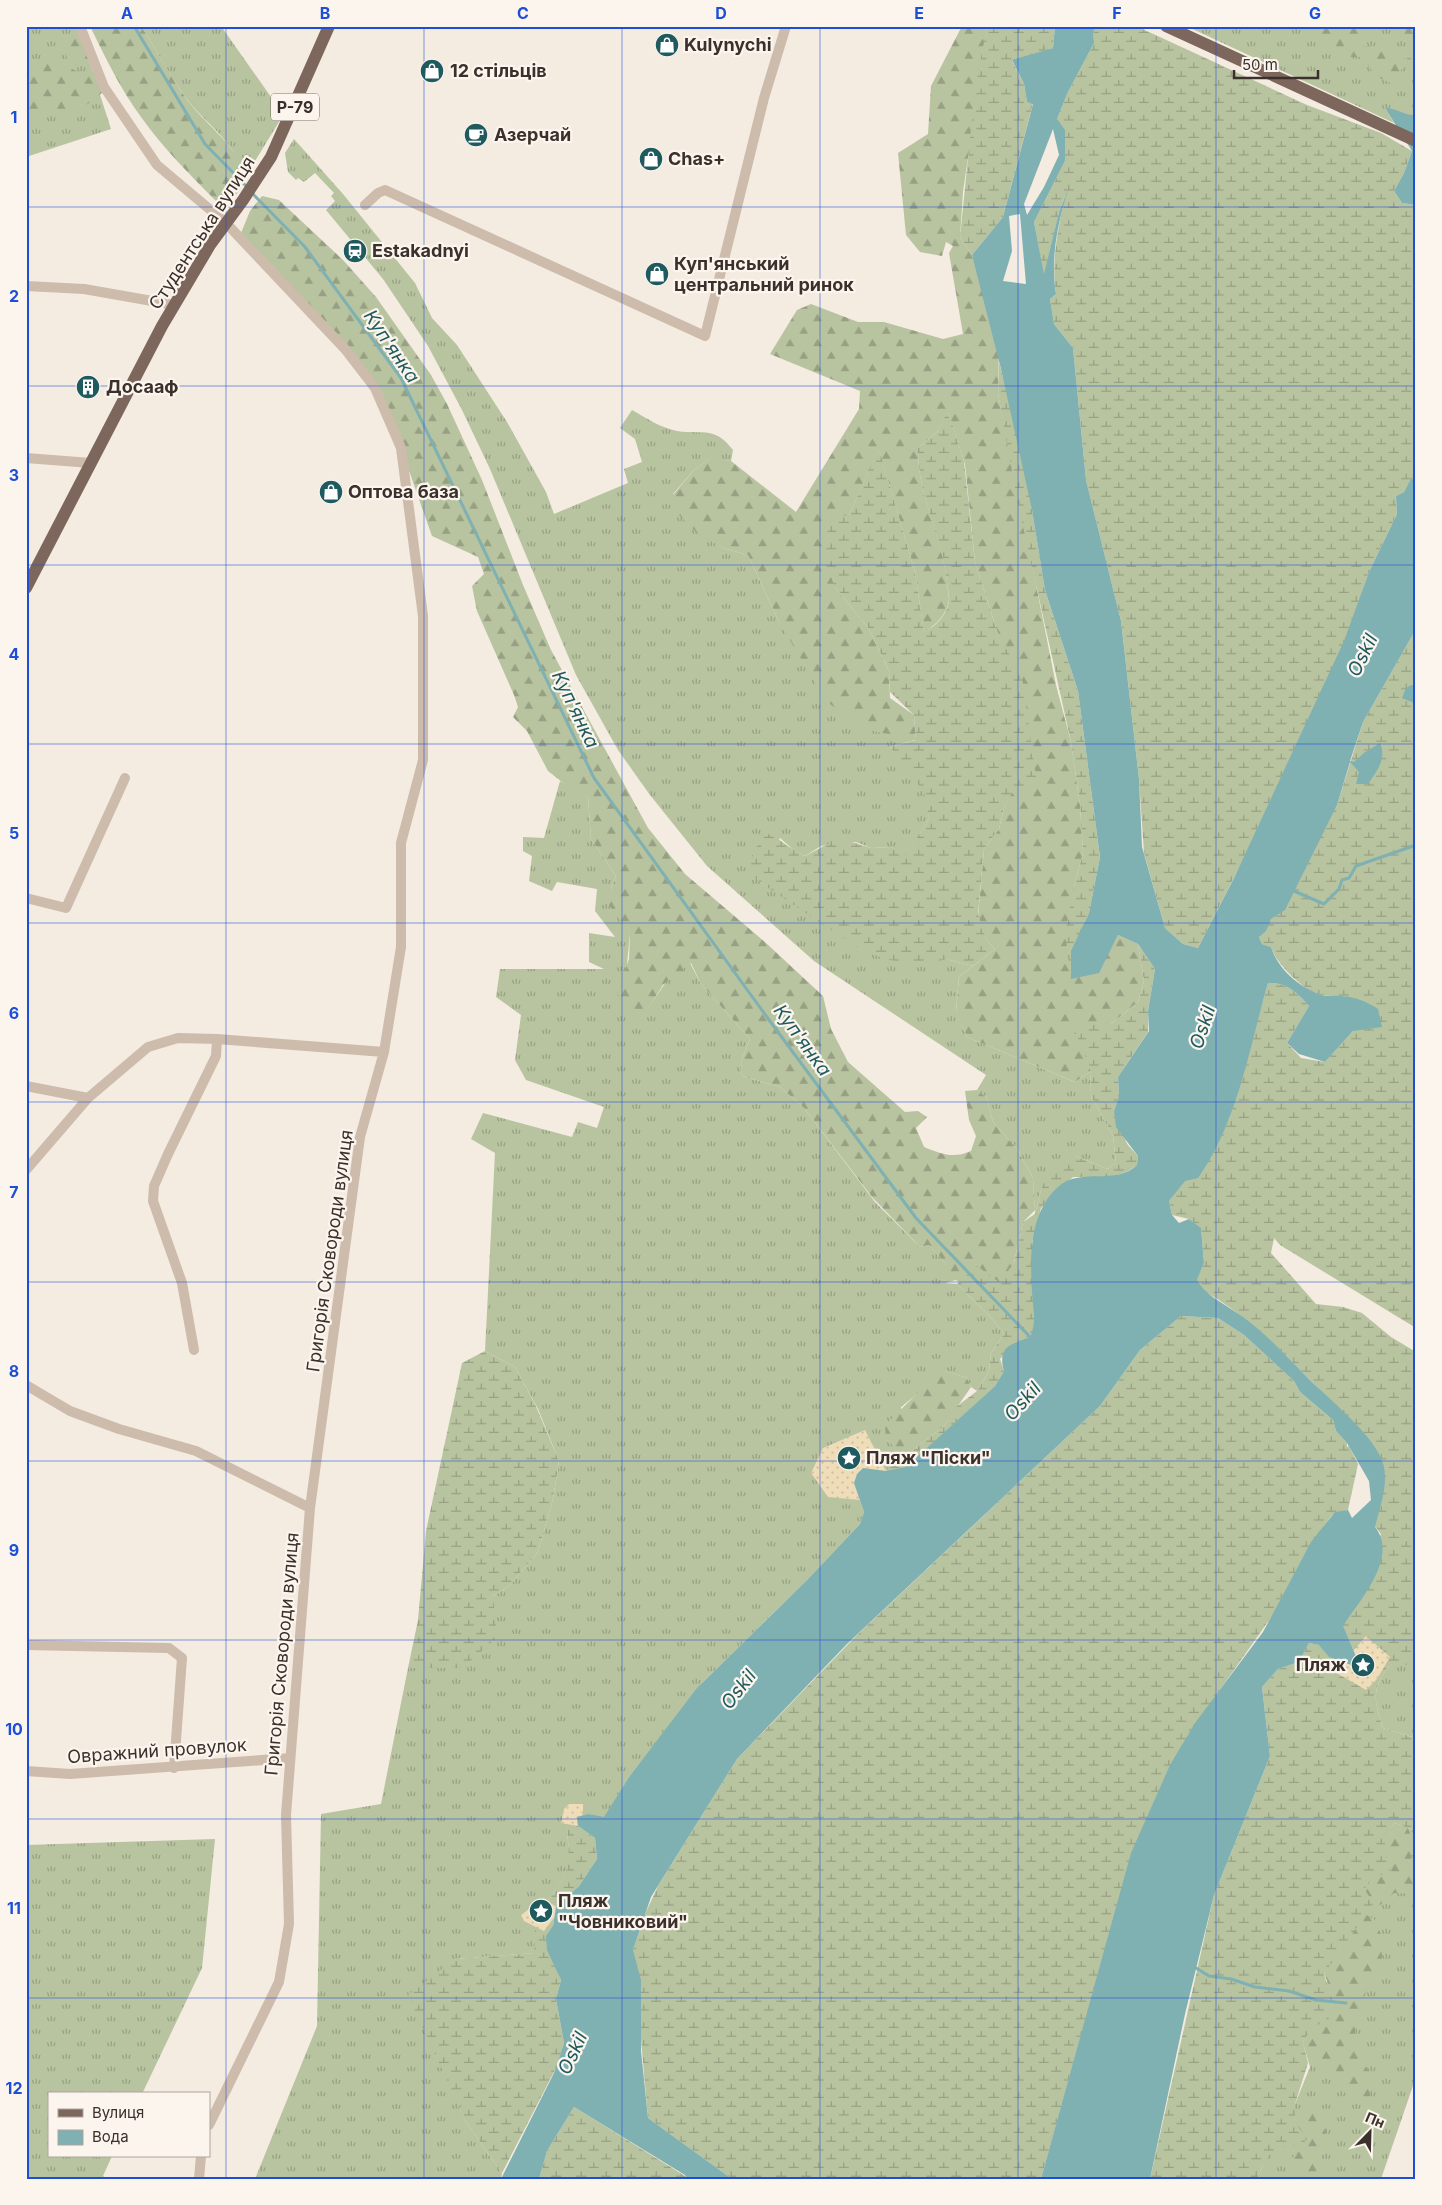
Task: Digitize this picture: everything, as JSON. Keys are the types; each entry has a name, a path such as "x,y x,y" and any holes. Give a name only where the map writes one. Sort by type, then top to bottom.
{"main road":[{"name":"Студентська вулиця","path":"26,588 175,306 210,245 246,197 278,141 329,26"},
{"path":"1166,26 1416,141"}],"street":[{"name":"Григорія Сковороди вулиця","path":"80,26 104,87 157,165 226,224 345,349 376,388 401,448 423,616 423,760 401,843 401,946 384,1052 360,1137 310,1508 286,1815 288,1924 279,1982 210,2123"},
{"path":"365,205 378,193 385,190 704,336 762,107 786,26"},
{"path":"26,286 84,289 175,306"},
{"path":"26,458 91,463"},
{"path":"26,898 66,908 125,778"},
{"path":"26,1170 88,1098 148,1046 178,1038 217,1039 384,1052"},
{"path":"194,1350 182,1283 152,1201 154,1186 168,1154 216,1056 217,1039"},
{"path":"26,1086 88,1098"},
{"path":"26,1385 70,1411 119,1430 196,1450 310,1508"},
{"path":"26,1645 169,1648 182,1658 174,1768"},
{"name":"Овражний провулок","path":"26,1771 70,1774 174,1768 290,1758"},
{"path":"200,2179 201,2158"}],"green space":[{"path":"26,26 78,26 111,129 26,157"},
{"path":"90,26 141,26 188,101 224,140 242,165 244,178 235,196 224,203 218,203 159,140 127,96"},
{"path":"141,26 221,26 271,97 282,117 244,179 237,157 223,138 189,102"},
{"path":"962,26 987,26 963,192 960,237 972,255 999,345 998,394 1056,685 1071,742 1080,805 1083,853 1074,886 1099,971 1118,935 1138,944 1144,981 1138,1002 1111,1024 1077,1032 1091,1071 1075,1082 967,1037 956,1012 959,977 995,949 987,941 978,917 984,849 999,829 1004,808 1013,789 999,637 975,562 965,464 948,412 937,432 918,448 921,482 940,548 947,581 949,600 943,615 924,633 915,572 879,450 849,515 835,587 869,629 889,671 890,698 914,715 916,740 868,730 827,702 779,622 748,555 723,548 698,534 676,512 673,495 694,470 711,458 731,461 796,512 859,409 860,391 770,354 797,310 811,304 858,322 884,322 943,339 963,334 949,253 953,246 946,242 942,256 920,252 906,235 898,153 928,134 931,86"},
{"path":"987,26 1055,26 1053,48 1012,61 1024,84 1027,102 1033,103 1003,217 972,255 960,237 975,89"},
{"path":"1093,26 1136,26 1307,105 1381,133 1412,151 1404,173 1394,191 1402,203 1416,205 1416,491 1412,478 1404,492 1396,496 1397,514 1369,572 1346,638 1245,856 1198,948 1183,944 1165,928 1144,853 1139,779 1121,621 1086,480 1073,348 1054,324 1050,299 1056,294 1054,270 1056,244 1066,194 1059,212 1044,276 1034,222 1065,161 1057,119 1068,92 1094,43"},
{"path":"1186,26 1416,26 1416,116 1407,116 1385,108 1394,123"},
{"path":"1320,26 1375,26 1353,47 1368,46 1394,49 1407,60 1393,84 1373,75 1364,57 1351,57 1342,48 1326,45 1317,29"},
{"path":"1391,26 1416,26 1416,46"},
{"path":"77,36 89,48 89,60 81,65 70,64 66,55 67,44"},
{"path":"1408,44 1416,48 1416,76 1407,60"},
{"path":"41,61 63,61 77,71 85,73 94,72 102,93 81,109 26,112 26,69"},
{"path":"294,139 343,194 415,283 432,318 457,345 507,422 546,492 554,514 628,483 624,469 642,462 635,439 620,428 632,410 671,430 714,434 726,442 733,450 731,461 710,459 694,470 673,494 692,527 723,548 748,555 779,622 918,739 890,747 925,790 929,819 905,857 891,847 871,848 856,842 821,846 805,856 795,851 780,838 758,881 796,905 946,959 973,966 959,977 956,1011 967,1037 1075,1082 1091,1071 1090,1094 1113,1136 1116,1162 1108,1169 1075,1156 1042,1186 1035,1214 1033,1178 1017,1149 993,1122 987,1098 977,1090 986,1075 814,961 707,866 650,795 618,750 576,675 490,469 462,410 428,346 383,279 326,210 335,201 331,196 334,193 315,173 304,182 298,178 296,180 288,172 285,153"},
{"path":"262,196 279,200 343,260 376,297 431,375 447,404 482,480 551,650 648,828 685,874 766,943 823,996 831,1029 848,1062 905,1112 918,1111 927,1117 916,1128 924,1147 953,1155 971,1151 976,1136 969,1120 965,1091 977,1090 987,1098 993,1122 1017,1149 1033,1178 1035,1210 1023,1222 1013,1267 985,1302 956,1280 945,1283 945,1263 929,1245 920,1247 872,1197 804,1108 780,1087 742,1076 741,1062 750,1039 701,984 691,963 684,968 684,981 673,977 663,985 646,1012 628,1013 617,993 629,959 630,934 609,905 610,892 616,876 591,839 588,797 571,789 548,771 527,731 513,717 518,707 514,695 477,611 472,586 484,574 478,557 432,536 401,448 375,388 239,238 250,211"},
{"path":"999,362 1024,460 1045,590 1078,691 1100,857 1089,913 1071,950 1071,979 1065,933 1074,886 1083,853 1080,805 1071,742 1018,504 998,394"},
{"path":"948,411 964,461 975,562 998,634 1022,677 1036,777 1027,787 1012,793 1004,808 999,829 984,849 978,914 987,941 995,949 973,966 946,959 920,967 882,958 857,947 758,881 748,867 763,832 805,856 839,838 871,848 891,847 905,856 929,819 924,792 890,747 916,740 914,715 890,692 889,671 869,629 835,587 824,560 829,517 849,515 879,449 915,572 924,632 940,620 948,606 949,594 940,549 921,482 918,448 937,432"},
{"path":"1416,629 1416,1328 1280,1245 1274,1238 1271,1253 1316,1304 1343,1307 1362,1313 1391,1337 1416,1352 1416,1664 1389,1666 1379,1682 1376,1702 1383,1728 1416,1738 1416,1831 1395,1823 1385,1833 1385,1852 1391,1872 1374,1877 1364,1889 1374,1903 1324,1974 1333,2003 1328,2021 1312,2027 1303,2042 1308,2063 1295,2104 1295,2123 1307,2139 1301,2146 1283,2146 1272,2152 1264,2163 1257,2179 1150,2179 1214,1895 1270,1756 1262,1687 1278,1669 1299,1662 1309,1643 1320,1645 1330,1657 1358,1660 1342,1626 1381,1534 1373,1524 1383,1463 1367,1440 1340,1409 1274,1345 1237,1313 1209,1294 1181,1316 1204,1263 1201,1229 1189,1219 1172,1215 1169,1201 1229,1119 1268,983 1286,986 1309,1006 1287,1043 1301,1058 1325,1062 1353,1031 1345,996 1321,995 1299,983 1285,969 1271,947 1262,944 1259,937 1337,805 1363,722"},
{"path":"560,781 588,797 591,839 616,876 611,889 630,934 627,964 646,1011 666,982 690,963 701,984 750,1039 741,1062 742,1076 780,1087 804,1108 875,1202 920,1247 929,1245 945,1263 945,1283 957,1284 988,1314 1004,1334 991,1353 989,1371 977,1391 971,1387 967,1378 946,1371 901,1407 908,1453 890,1471 863,1468 854,1483 864,1512 860,1524 808,1579 703,1682 629,1777 604,1818 589,1814 567,1831 570,1861 563,1879 548,1901 536,1904 535,1953 455,1959 412,1999 466,2122 502,2173 501,2179 255,2179 317,2026 321,1814 381,1804 408,1668 463,1668 493,1596 509,1586 538,1552 553,1499 559,1461 538,1409 515,1367 485,1351 495,1153 471,1139 483,1113 572,1137 578,1122 597,1128 604,1107 526,1080 515,1060 521,1015 496,997 500,969 604,969 589,962 589,933 615,937 595,911 597,889 557,882 552,891 529,881 532,856 523,851 523,837 544,838"},
{"path":"1138,944 1155,969 1148,1011 1148,1032 1118,1077 1119,1096 1114,1111 1127,1144 1138,1156 1137,1165 1130,1170 1115,1175 1073,1177 1041,1208 1032,1242 1032,1291 1038,1324 1028,1338 1015,1343 1000,1359 1004,1371 995,1386 905,1469 886,1471 944,1426 956,1407 977,1391 989,1371 991,1353 1004,1334 988,1314 957,1284 977,1266 999,1282 1014,1263 1023,1222 1035,1214 1042,1186 1053,1168 1065,1159 1075,1156 1108,1169 1116,1162 1113,1136 1090,1094 1091,1071 1075,1031 1079,1024 1111,1024 1138,1002 1144,981"},
{"path":"1181,1316 1218,1318 1244,1335 1294,1381 1300,1392 1333,1420 1336,1431 1347,1443 1347,1447 1349,1446 1358,1464 1348,1510 1332,1515 1306,1552 1272,1616 1188,1735 1128,1868 1041,2179 732,2179 648,2118 633,1950 646,1912 658,1886 737,1759 856,1636 1100,1406 1140,1350"},
{"path":"485,1351 515,1367 535,1404 559,1461 553,1499 538,1552 509,1586 493,1596 497,1637 463,1668 408,1668 418,1620 426,1531 462,1363"},
{"path":"946,1371 967,1378 971,1387 944,1426 886,1471 900,1451 886,1440 885,1425 931,1380"},
{"path":"1416,1660 1416,1738 1383,1728 1376,1695 1379,1682 1389,1666"},
{"path":"577,1817 578,1826 595,1838 597,1859 579,1886 556,1907 553,1926 557,1969 561,1980 556,1999 564,2043 556,2068 502,2173 466,2122 408,1995 455,1959 534,1953 536,1904 548,1901 564,1875 569,1853 567,1831"},
{"path":"1395,1823 1416,1831 1416,2077 1381,2179 1257,2179 1268,2153 1295,2119 1295,2104 1310,2067 1303,2043 1384,1833"},
{"path":"1407,1826 1414,1843 1411,1860 1416,1875 1413,1894 1394,1893 1380,1905 1369,1902 1364,1889 1374,1877 1391,1871 1385,1852 1384,1833 1395,1827"},
{"path":"215,1839 202,1968 143,2092 48,2092 48,2158 111,2158 103,2176 108,2179 26,2179 26,1845"},
{"path":"1361,1912 1374,1919 1381,1934 1382,1960 1367,1988 1355,2030 1356,2046 1369,2073 1370,2098 1345,2093 1337,2073 1313,2063 1303,2043 1330,1987 1324,1974"},
{"path":"1306,2106 1322,2110 1326,2133 1316,2152 1317,2177 1295,2179 1291,2175 1293,2157 1307,2139 1295,2123"},
{"path":"574,2107 687,2179 539,2179 547,2151"}],"sand":[{"name":"Пляж \"Піски\"","path":"865,1430 886,1471 854,1483 860,1500 828,1497 811,1473 823,1448"},
{"name":"Пляж","path":"1366,1636 1390,1657 1377,1679 1366,1690 1335,1672"},
{"path":"569,1804 583,1804 583,1815 577,1817 578,1826 561,1823 564,1809"},
{"name":"Пляж \"Човниковий\"","path":"544,1898 556,1907 556,1915 544,1931 524,1921 521,1915"}],"water":[{"name":"Oskil","path":"1055,26 1093,26 1094,43 1068,92 1057,119 1065,130 1065,161 1034,222 1044,274 1059,212 1069,187 1061,213 1056,240 1054,280 1056,294 1050,299 1054,324 1073,348 1086,480 1121,621 1139,779 1142,847 1165,928 1183,944 1198,948 1234,878 1344,641 1369,572 1397,514 1396,496 1404,492 1412,477 1416,491 1416,629 1363,722 1350,761 1354,762 1380,743 1382,760 1368,784 1356,784 1359,772 1350,762 1337,805 1285,910 1271,919 1266,931 1259,937 1262,944 1271,947 1278,962 1296,981 1311,991 1322,995 1352,997 1370,1004 1378,1009 1382,1027 1353,1031 1325,1062 1299,1054 1287,1043 1309,1006 1286,986 1268,983 1241,1084 1223,1133 1212,1156 1198,1178 1185,1181 1169,1201 1172,1215 1179,1223 1189,1219 1201,1228 1204,1263 1197,1280 1201,1286 1206,1292 1247,1320 1277,1346 1360,1428 1378,1452 1383,1463 1385,1471 1384,1487 1375,1527 1381,1539 1383,1551 1380,1565 1367,1591 1343,1626 1358,1661 1354,1666 1329,1657 1319,1645 1309,1643 1299,1662 1278,1669 1262,1687 1270,1756 1214,1895 1185,2014 1150,2179 1041,2179 1131,1853 1170,1765 1195,1723 1263,1632 1311,1542 1335,1512 1348,1510 1352,1518 1371,1500 1369,1481 1347,1443 1336,1431 1333,1420 1300,1392 1294,1381 1244,1335 1218,1318 1181,1316 1140,1350 1100,1406 847,1644 737,1759 651,1897 633,1950 641,1980 641,2051 648,2118 732,2179 687,2179 685,2175 574,2107 547,2151 539,2179 501,2179 554,2073 564,2043 556,1999 561,1980 547,1950 546,1936 553,1926 556,1907 579,1886 597,1859 595,1838 578,1826 577,1817 589,1814 604,1817 629,1777 697,1688 808,1579 860,1524 864,1512 854,1483 857,1474 863,1468 886,1471 906,1467 995,1386 1004,1371 1002,1357 1004,1352 1017,1342 1030,1337 1032,1331 1034,1315 1032,1250 1037,1222 1042,1208 1049,1197 1059,1186 1068,1181 1078,1178 1119,1174 1137,1165 1138,1156 1116,1127 1114,1111 1119,1096 1118,1077 1149,1031 1148,1011 1155,969 1138,944 1118,935 1099,973 1071,979 1071,951 1089,913 1100,857 1078,691 1045,590 1032,510 1001,369 972,255 1003,217 1033,104 1027,102 1024,84 1012,60 1053,48","holes":["1053,129 1059,155 1044,187 1027,215 1024,204","1020,214 1026,284 1003,281 1012,251 1009,216"]},
{"path":"1385,108 1416,115 1416,205 1402,203 1394,191 1404,173 1412,151"},
{"path":"1411,685 1416,687 1416,706 1402,698 1406,688"}],"waterway":[{"name":"Куп'янка","path":"134,26 205,144 248,188"},
{"name":"Куп'янка","path":"252,193 305,247 401,378 594,778 772,1024 916,1218 1033,1340"},
{"path":"1294,891 1324,904 1339,889 1342,880 1349,878 1356,866 1416,845"},
{"path":"1196,1968 1209,1976 1231,1979 1255,1987 1289,1991 1316,2000 1346,2003"}],"place":[{"name":"Kulynychi","path":"667,45"},
{"name":"12 стільців","path":"432,71"},
{"name":"Азерчай","path":"476,135"},
{"name":"Chas+","path":"651,159"},
{"name":"Estakadnyi","path":"355,251"},
{"name":"Куп'янський центральний ринок","path":"657,274"},
{"name":"Досааф","path":"88,387"},
{"name":"Оптова база","path":"331,492"},
{"name":"Пляж \"Піски\"","path":"849,1458"},
{"name":"Пляж","path":"1363,1665"},
{"name":"Пляж \"Човниковий\"","path":"541,1911"}]}
